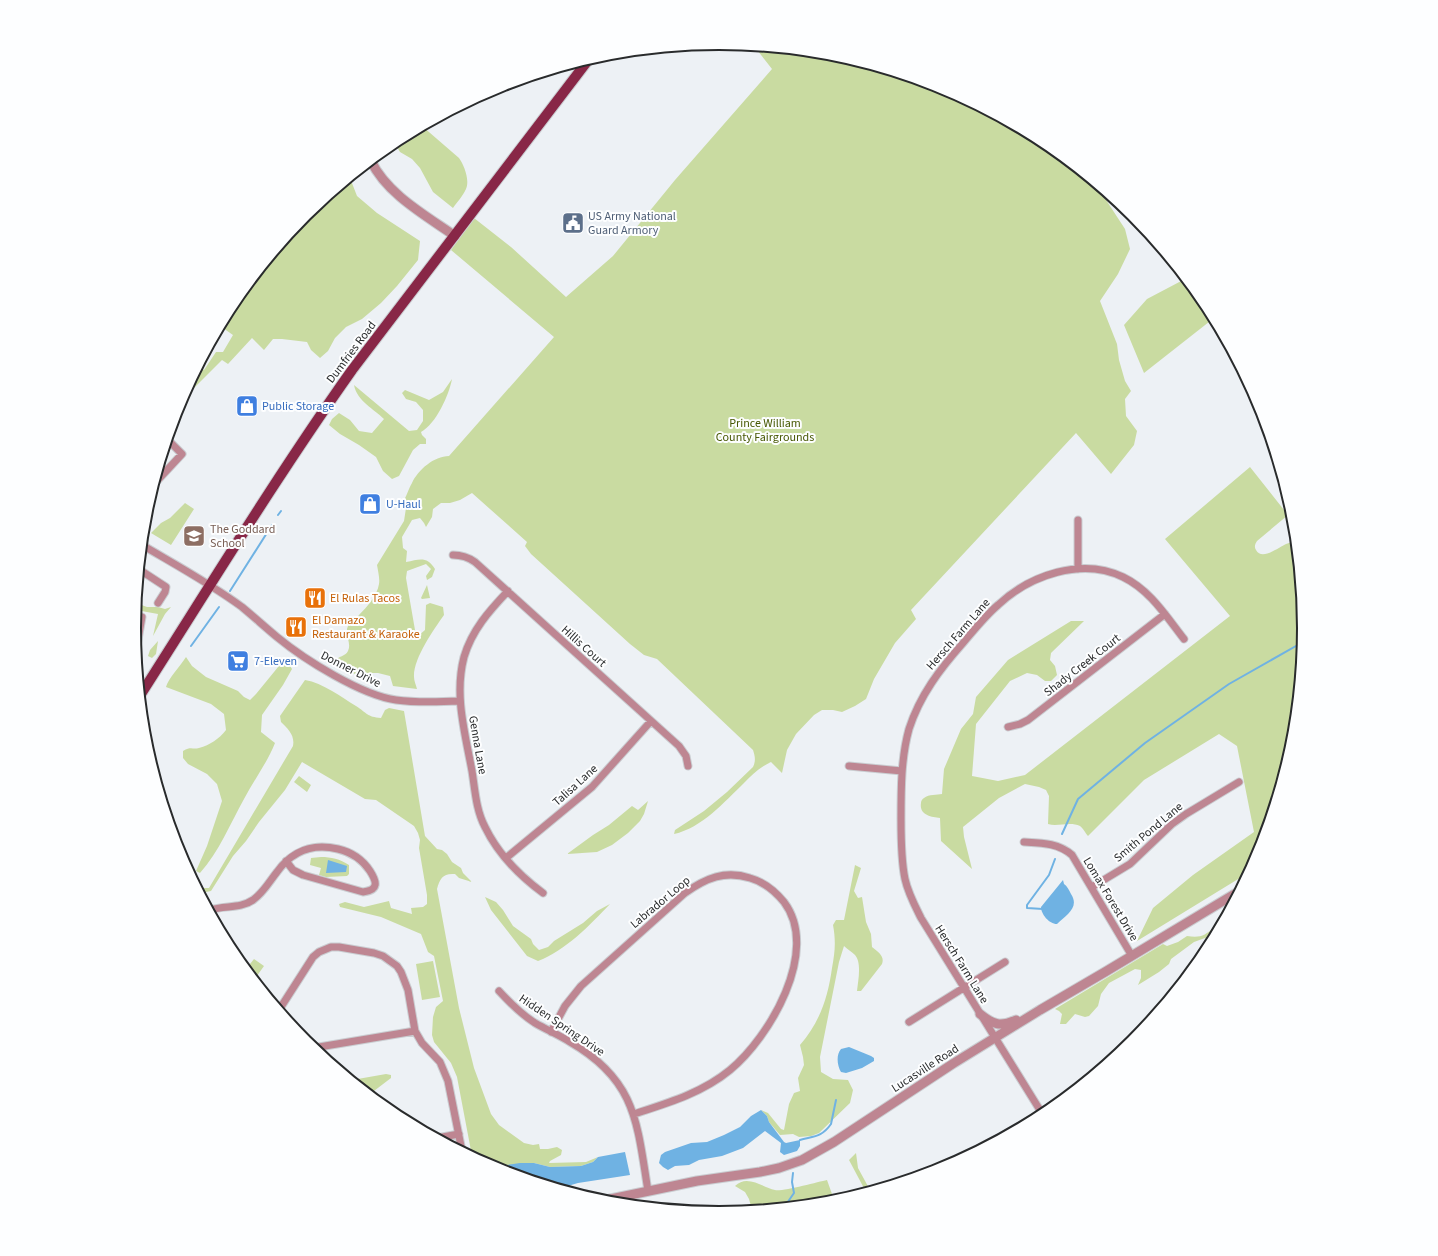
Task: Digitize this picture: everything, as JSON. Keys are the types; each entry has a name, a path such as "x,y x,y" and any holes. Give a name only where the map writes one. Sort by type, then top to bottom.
{"main road":[{"name":"Dumfries Road","path":"144,688 324,409 352,370 583,67"}],"street":[{"path":"373,165 379,176 389,187 454,236"},
{"path":"162,476 182,454 172,444"},
{"path":"1078,520 1078,569"},
{"name":"Donner Drive","path":"147,548 210,585 298,652 352,684 377,696 396,700 417,702 460,701"},
{"name":"Hillis Court","path":"453,555 460,555 475,562 508,591 682,750 686,756 688,766"},
{"name":"Hersch Farm Lane","path":"1041,1109 980,1014 914,906 905,881 901,832 902,771 906,742 915,714 931,682 942,667 988,614 1010,595 1038,579 1058,572 1078,569 1098,570 1123,577 1150,595 1184,639"},
{"path":"144,573 166,587 165,592 158,603"},
{"name":"Genna Lane","path":"508,591 480,622 469,644 461,673 460,701 480,816 491,837 506,858 520,875 543,893"},
{"name":"Shady Creek Court","path":"1008,727 1028,720 1165,614"},
{"path":"141,622 142,617"},
{"name":"Talisa Lane","path":"506,858 592,787 651,721"},
{"path":"849,766 902,771"},
{"name":"Smith Pond Lane","path":"1092,887 1130,864 1168,828 1186,814 1239,782"},
{"name":"Lomax Forest Drive","path":"1024,842 1050,844 1066,850 1074,858 1132,956"},
{"path":"214,909 239,906 254,900 268,886 276,872 286,861 301,851 314,847 332,847 356,856 363,862 376,883 373,889 363,892 303,875 293,870 286,861"},
{"name":"Labrador Loop","path":"551,1032 565,1006 581,986 697,884 725,875 746,877 758,880 765,884 780,897 794,921 796,944 795,956 787,987 777,1011 761,1036 739,1062 714,1081 690,1094 634,1114"},
{"name":"Lucasville Road","path":"618,1197 697,1181 760,1172 802,1160 834,1142 1040,1010 1231,896"},
{"path":"282,1006 313,957 326,949 339,947 374,953 387,958 397,966 404,979 408,990 415,1031 422,1043 435,1056 445,1071 461,1145"},
{"path":"909,1022 1005,962"},
{"name":"Hidden Spring Drive","path":"499,991 516,1009 536,1024 582,1049 606,1069 623,1090 634,1114 638,1129 648,1190"},
{"path":"980,1014 991,1022 1002,1024 1014,1021 1040,1010"},
{"path":"320,1047 415,1031"},
{"path":"445,1137 459,1134"}],"green space":[{"name":"Prince William County Fairgrounds","path":"758,51 832,61 905,81 940,94 1008,127 1040,147 1071,169 1104,197 1125,229 1130,249 1118,274 1100,301 1117,344 1119,360 1125,381 1131,391 1125,399 1126,416 1137,431 1134,445 1111,474 1076,433 911,610 916,619 895,643 874,679 866,699 842,712 822,710 814,715 796,734 787,750 782,773 771,762 767,764 753,774 720,806 703,820 684,831 674,834 675,830 704,811 727,792 753,767 755,758 753,750 657,659 644,655 630,644 531,554 525,546 527,542 472,493 460,500 450,503 441,503 433,509 432,517 426,527 420,518 412,520 402,537 403,548 407,551 406,562 419,559 426,560 435,569 432,577 427,580 426,576 431,569 426,564 407,571 406,578 415,630 418,636 425,630 426,605 430,603 443,607 444,615 420,653 414,677 417,689 393,686 390,676 378,673 355,674 342,668 334,662 348,651 348,626 368,605 376,593 379,582 377,565 404,521 406,508 402,503 418,473 432,461 449,456 554,337 451,250 474,218 511,247 566,297 613,256 675,180 772,69"},
{"path":"426,129 459,158 467,177 467,185 462,197 453,208 433,192 420,168 412,159 400,152 397,147"},
{"path":"351,182 357,196 377,213 420,241 418,260 397,286 381,303 362,319 346,327 335,338 328,351 320,358 311,350 307,342 273,339 264,350 252,338 228,364 222,360 193,389 202,369 204,370 216,352 223,352 233,335 224,329 260,276 310,219"},
{"path":"1181,281 1209,322 1144,373 1124,325 1147,299"},
{"path":"452,379 448,393 437,416 427,428 421,432 426,439 426,444 420,444 413,450 399,476 392,479 383,471 376,457 340,434 329,425 332,419 339,413 350,420 359,431 372,433 384,419 362,400 354,385 409,431 417,430 423,421 423,410 416,402 406,399 402,393 405,390 429,400 443,392"},
{"path":"1250,467 1285,511 1286,515 1286,516 1257,541 1255,549 1259,553 1266,554 1290,543 1296,590 1296,666 1286,741 1277,778 1253,849 1240,878 1137,941 1153,908 1193,875 1254,832 1237,746 1219,734 1144,780 1088,836 1080,826 1068,824 1048,824 1049,796 1046,790 1039,787 1025,784 999,798 963,827 972,869 941,841 940,818 926,815 922,810 921,802 923,798 931,795 942,794 944,769 961,729 973,714 976,697 1008,660 1071,621 1084,621 1051,653 1050,660 1055,666 1057,675 1051,681 1045,681 1037,675 1027,673 1010,681 976,724 972,776 998,781 1025,775 1230,616 1165,539"},
{"path":"185,503 194,509 171,545 151,533 161,523 170,518"},
{"path":"427,585 430,598 422,599 421,598"},
{"path":"142,605 165,609 171,607 165,614 153,636 158,614 141,611"},
{"path":"158,641 156,654 152,658 148,656 150,650"},
{"path":"186,657 192,666 206,677 238,691 250,700 283,661 289,664 292,669 283,685 262,715 261,732 275,743 272,750 219,847 200,873 196,871 207,846 222,801 217,784 207,774 188,764 183,758 183,751 207,745 217,739 226,730 224,714 211,704 166,687"},
{"path":"305,680 325,687 373,717 381,718 385,710 389,708 404,711 425,836 437,849 442,850 447,854 452,862 461,868 463,873 472,882 459,878 455,874 448,874 441,879 437,889 459,1008 474,1068 491,1114 499,1125 524,1143 533,1145 539,1144 540,1149 557,1147 562,1150 561,1155 549,1163 586,1162 598,1157 593,1162 581,1166 550,1167 534,1163 511,1167 471,1150 457,1077 451,1063 434,1042 432,1035 433,1017 436,1007 443,1001 434,956 428,952 421,934 381,917 340,907 339,904 345,902 364,907 389,901 391,908 412,914 411,908 423,907 427,904 427,895 419,848 420,840 414,826 376,800 365,799 302,762 285,790 233,856 211,891 205,892 203,888 209,888 293,746 292,735 281,722 280,716"},
{"path":"299,776 311,785 307,792 294,782"},
{"path":"648,801 640,821 628,833 612,845 597,852 567,854 609,825 632,806 638,810"},
{"path":"328,857 346,863 349,865 349,874 347,876 326,877 319,875 321,868 310,865 311,858"},
{"path":"855,865 861,868 854,891 858,898 862,897 866,922 871,934 872,947 880,954 883,961 861,991 857,991 859,972 857,958 844,946 839,962 820,1057 821,1072 833,1079 848,1080 853,1090 850,1103 819,1133 811,1136 799,1137 793,1134 780,1135 761,1110 768,1113 781,1129 784,1130 789,1104 794,1093 800,1091 798,1078 804,1065 800,1045 813,1027 822,1009 828,989 834,952 835,936 833,925 836,920 844,920"},
{"path":"485,897 496,902 513,926 531,939 533,944 539,950 548,947 554,941 583,923 597,911 610,904 577,937 558,951 538,961 527,956 491,910"},
{"path":"1213,927 1207,938 1194,942 1171,959 1169,964 1159,972 1138,985 1141,978 1141,970 1135,969 1109,983 1101,994 1098,1006 1089,1016 1085,1017 1075,1014 1066,1024 1060,1024 1062,1014 1055,1009 1163,944 1167,946 1178,942 1187,936 1202,936"},
{"path":"254,959 264,966 257,976 249,965"},
{"path":"433,961 440,997 422,1000 416,964"},
{"path":"386,1074 391,1075 391,1078 373,1091 357,1079"},
{"path":"856,1153 858,1168 868,1186 864,1187 849,1160"},
{"path":"827,1180 832,1194 794,1201 751,1205 745,1192 735,1186 744,1181 750,1181 775,1190 792,1188"}],"water":[{"path":"328,860 347,866 346,872 326,873"},
{"path":"1063,880 1074,903 1071,911 1057,924 1054,924 1042,913 1041,907"},
{"path":"849,1047 871,1056 874,1058 874,1061 862,1068 846,1073 841,1072 838,1063 838,1054 841,1049"},
{"path":"761,1110 767,1116 769,1122 784,1142 786,1143 800,1140 800,1146 797,1151 784,1155 780,1152 781,1143 765,1131 743,1148 722,1156 699,1160 689,1165 675,1166 668,1170 659,1163 661,1155 665,1152 691,1143 707,1142 724,1135 740,1127 751,1116"},
{"path":"625,1152 630,1175 568,1186 507,1165 534,1163 550,1167 581,1166 593,1162 598,1157"}],"waterway":[{"path":"278,515 281,511"},
{"path":"230,591 272,525"},
{"path":"191,646 219,607"},
{"path":"1062,834 1078,799 1145,743 1229,684 1297,646"},
{"path":"1043,909 1027,908 1027,905 1049,875 1055,859"},
{"path":"800,1140 821,1134 828,1128 831,1124 836,1100"},
{"path":"788,1202 794,1193 792,1182 793,1173"}],"place":[{"name":"US Army National Guard Armory","path":"573,223"},
{"name":"Public Storage","path":"247,406"},
{"name":"U-Haul","path":"370,504"},
{"name":"The Goddard School","path":"194,536"},
{"name":"El Rulas Tacos","path":"315,598"},
{"name":"El Damazo Restaurant & Karaoke","path":"296,627"},
{"name":"7-Eleven","path":"238,661"}]}
